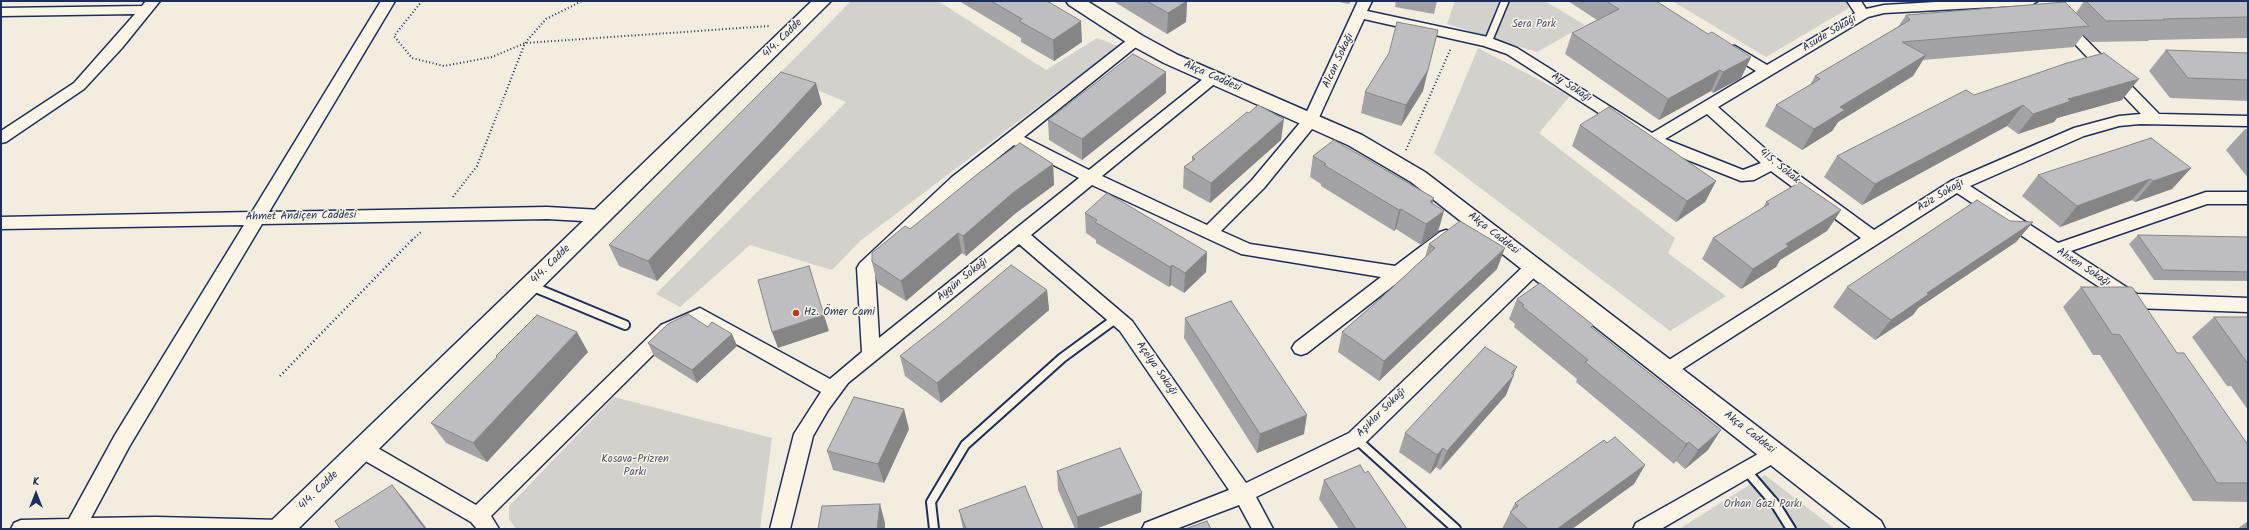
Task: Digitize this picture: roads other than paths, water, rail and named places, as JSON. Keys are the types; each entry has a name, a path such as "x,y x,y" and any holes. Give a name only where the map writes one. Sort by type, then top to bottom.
{"main road":[{"name":"414. Cadde","path":"281,529 822,1"},
{"name":"Akça Caddesi","path":"1075,1 1136,40 1213,78 1355,140 1399,165 1535,266 1872,529"}],"street":[{"path":"75,528 122,441 388,1"},
{"path":"1854,1 1863,14"},
{"name":"Asude Sokağı","path":"1652,140 1863,14 1884,9 2031,1"},
{"path":"1,12 150,5"},
{"path":"1,138 79,86 117,45 150,5"},
{"path":"2046,7 2155,119"},
{"name":"Ay Sokağı","path":"1363,8 1457,35 1488,42 1525,58 1652,140 1745,176 1772,164"},
{"name":"Alcan Sokağı","path":"1209,233 1258,184 1311,120 1363,8"},
{"path":"871,353 866,268 958,181 1136,40"},
{"path":"1715,40 1767,71"},
{"name":"Aygün Sokağı","path":"780,529 804,434 815,414 832,389 871,353 1213,78"},
{"name":"415. Sokak","path":"1708,106 1772,164 1873,238"},
{"name":"Aziz Sokağı","path":"1667,370 1957,185 2079,132 2119,121 2155,119 2248,121"},
{"path":"1014,138 1090,177 1247,250 1398,273"},
{"name":"Ahsen Sokağı","path":"1957,185 2134,301"},
{"path":"2056,250 2206,198 2248,198"},
{"name":"Ahmet Andiçen Caddesi","path":"1,223 547,213 601,216"},
{"path":"1301,348 1471,217"},
{"name":"Açelya Sokağı","path":"1019,234 1118,317 1126,326 1243,494 1263,529"},
{"name":"Aşıklar Sokağı","path":"1152,529 1243,494 1356,439 1394,400 1535,266"},
{"path":"2134,301 2248,305"},
{"path":"2134,301 2147,321"},
{"path":"362,449 484,523 666,330 700,315 832,389"},
{"path":"1643,529 1774,453"},
{"path":"21,529 156,526 281,529"}],"lane":[{"path":"1488,42 1505,1"},
{"path":"530,286 625,325"},
{"path":"934,529 931,502 965,445 1062,358 1118,317"},
{"path":"1356,439 1456,529"},
{"path":"1745,470 1776,504 1791,529"}],"place":[{"name":"Hz. Ömer Cami","path":"796,313"}],"park label":[{"name":"Sera Park","path":"1534,25"},
{"name":"Kosava-Prizren Parkı","path":"635,466"},
{"name":"Orhan Gazi Parkı","path":"1763,505"}]}
